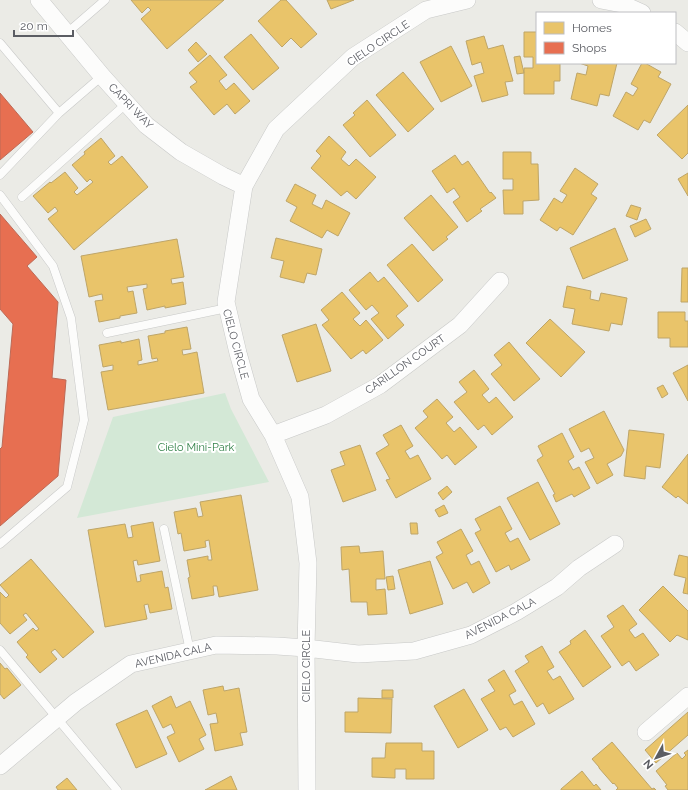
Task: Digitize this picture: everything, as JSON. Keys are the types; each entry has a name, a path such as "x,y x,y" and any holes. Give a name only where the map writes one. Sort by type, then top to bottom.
{"street":[{"name":"CAPRI WAY","path":"39,0 102,76 146,125 181,152 244,186"},
{"name":"CIELO CIRCLE","path":"307,790 306,648 308,563 300,497 273,434 251,399 226,302 244,186 276,129 353,57 424,5 467,0"},
{"path":"600,0 623,2 640,12"},
{"path":"676,33 688,43"},
{"name":"CARILLON COURT","path":"273,434 326,415 380,385 460,325 500,281"},
{"name":"AVENIDA CALA","path":"0,766 76,702 131,664 216,645 277,646 358,654 414,651 471,635 516,612 557,587 579,568 615,544"},
{"path":"646,732 688,696"}],"lane":[{"path":"67,33 105,0"},
{"path":"0,43 59,113"},
{"path":"0,175 59,113 102,76"},
{"path":"22,197 126,103"},
{"path":"0,195 53,266 71,318 84,420 67,487 0,544"},
{"path":"107,333 227,308"},
{"path":"164,529 190,651"},
{"path":"0,650 117,790"}],"green space":[{"name":"Cielo Mini-Park","path":"225,393 231,409 269,482 77,518 113,417"}],"building: Homes":[{"path":"131,0 224,0 167,49 141,19 151,10 148,7 142,13"},
{"path":"281,0 286,0 317,34 301,48 291,38 282,47 258,21"},
{"path":"327,0 354,0 331,9"},
{"path":"524,32 536,32 536,64 560,64 560,81 554,81 554,94 524,94 524,68 533,68 533,57 524,57"},
{"path":"251,34 279,68 253,90 224,57"},
{"path":"484,36 488,49 503,45 513,81 505,82 508,95 482,102 474,76 484,73 481,62 472,65 466,41"},
{"path":"196,42 207,54 198,62 188,50"},
{"path":"451,46 472,86 441,102 420,62"},
{"path":"210,55 227,75 219,81 226,90 234,83 250,101 235,114 227,104 214,115 190,87 197,82 189,73"},
{"path":"520,56 524,73 517,74 514,57"},
{"path":"582,64 617,64 609,96 600,94 597,106 571,99 577,73 586,75 588,66"},
{"path":"641,64 647,64 661,72 658,77 671,84 650,123 644,120 638,130 613,116 626,92 633,96 638,88 631,84"},
{"path":"403,72 434,109 408,132 376,95"},
{"path":"367,100 396,135 370,157 343,125 355,115 353,113"},
{"path":"688,105 688,153 682,159 657,135"},
{"path":"329,136 346,152 341,159 349,166 356,159 376,177 356,199 347,191 341,196 311,168 321,156 316,151"},
{"path":"101,138 115,156 108,162 111,165 122,156 148,187 74,250 48,219 58,211 55,207 48,213 33,196 65,172 78,188 74,192 77,195 93,182 90,179 87,182 72,165 85,154 84,152"},
{"path":"503,152 531,152 531,164 538,164 539,200 523,201 523,214 504,214 503,190 513,190 513,179 503,179"},
{"path":"455,155 462,165 468,161 490,193 491,192 496,198 480,209 482,211 467,222 453,202 460,197 454,188 447,193 432,171"},
{"path":"575,168 598,184 591,194 597,198 573,235 560,227 557,231 540,220 554,198 562,203 567,195 560,191"},
{"path":"688,173 688,196 678,179"},
{"path":"295,184 316,195 312,204 322,209 326,200 350,213 338,236 327,230 322,238 290,221 297,207 286,201"},
{"path":"431,195 458,227 446,237 448,239 433,251 404,218"},
{"path":"631,205 641,208 637,220 626,216"},
{"path":"646,219 651,229 635,237 630,226"},
{"path":"615,228 628,260 583,279 570,248"},
{"path":"276,238 322,249 316,275 307,273 304,283 280,277 284,261 271,258"},
{"path":"177,239 184,277 171,279 172,284 183,282 186,304 165,308 165,306 147,310 143,289 147,288 147,284 127,287 128,292 133,291 137,313 99,322 95,301 103,300 102,294 89,297 81,256"},
{"path":"412,244 443,280 418,302 387,265"},
{"path":"682,268 688,268 688,302 681,302"},
{"path":"370,272 378,282 384,277 408,306 396,316 404,325 388,339 371,319 379,313 372,305 366,310 349,290"},
{"path":"567,286 591,291 590,299 599,301 601,293 627,298 622,325 611,323 609,331 572,324 575,309 563,307"},
{"path":"342,292 360,313 353,319 360,326 366,320 383,340 366,354 363,350 351,359 322,325 329,320 321,310"},
{"path":"658,312 685,312 685,321 688,321 688,347 670,347 670,338 658,338"},
{"path":"550,319 585,352 561,377 526,343"},
{"path":"316,324 331,371 297,382 282,335"},
{"path":"187,327 191,349 182,350 183,355 197,352 204,393 108,410 101,372 113,370 113,365 103,367 99,345 121,341 121,343 139,339 142,360 138,361 138,365 158,361 157,358 152,359 148,336"},
{"path":"509,342 540,379 514,401 491,374 502,365 494,355"},
{"path":"688,365 688,401 673,373"},
{"path":"474,370 489,389 482,395 489,403 496,397 513,417 492,435 484,425 478,430 454,402 467,392 459,382"},
{"path":"663,385 668,394 662,398 657,388"},
{"path":"437,399 453,417 446,423 454,432 460,427 477,447 455,465 447,455 442,459 415,428 428,417 423,411"},
{"path":"604,411 624,450 621,456 607,464 613,475 597,484 585,462 594,458 589,448 581,452 569,429"},
{"path":"401,425 413,446 405,451 410,459 418,455 431,479 396,498 386,480 390,479 376,453 389,445 383,435"},
{"path":"629,430 664,434 660,468 646,466 645,479 624,476"},
{"path":"562,433 574,457 568,461 573,470 579,467 590,488 574,497 572,494 556,502 553,495 555,494 537,460 543,456 538,446"},
{"path":"360,445 376,490 343,502 331,470 345,465 340,452"},
{"path":"688,454 688,504 678,496 676,498 662,487"},
{"path":"538,482 560,524 530,540 507,498"},
{"path":"447,486 452,492 443,500 438,493"},
{"path":"241,495 258,590 219,597 217,586 213,586 214,595 192,599 188,578 190,577 187,560 208,556 208,560 212,560 209,540 205,541 206,547 184,551 181,533 178,534 174,512 196,508 198,517 203,516 200,502"},
{"path":"444,505 448,513 439,517 435,510"},
{"path":"500,506 512,529 505,533 510,542 518,538 530,560 511,570 509,565 496,572 475,533 481,530 475,519"},
{"path":"153,522 160,561 138,565 137,560 133,561 137,582 141,581 140,575 162,571 165,588 168,587 172,609 150,613 148,604 144,605 147,619 105,627 88,530 125,524 128,538 133,537 131,526"},
{"path":"410,523 417,523 418,534 411,534"},
{"path":"461,529 473,551 466,555 471,565 479,561 490,583 473,593 467,582 453,589 436,557 443,553 437,542"},
{"path":"359,546 360,553 383,551 385,579 376,579 376,590 385,589 387,614 368,615 367,602 351,602 349,569 342,570 341,547"},
{"path":"679,555 688,557 688,594 683,593 686,578 674,575"},
{"path":"31,559 94,632 63,658 55,649 51,652 57,659 40,673 26,657 28,655 17,642 33,628 36,631 39,629 26,613 23,615 27,620 10,634 0,623 0,592 6,598 9,595 0,585"},
{"path":"430,561 443,604 410,614 398,570"},
{"path":"393,576 395,589 388,590 386,577"},
{"path":"663,586 688,611 688,640 677,635 670,642 639,610"},
{"path":"623,605 637,624 629,630 635,638 643,633 659,655 636,671 629,661 622,666 601,636 614,627 607,616"},
{"path":"585,630 611,667 583,687 559,652 571,644 570,641"},
{"path":"542,646 554,667 547,671 553,680 560,676 574,699 549,714 543,703 537,707 515,671 529,662 525,656"},
{"path":"0,663 5,669 7,668 21,685 4,699 0,694"},
{"path":"504,670 516,691 509,695 514,705 522,701 535,724 513,737 506,727 500,730 481,699 495,691 488,680"},
{"path":"223,686 224,691 239,688 247,732 240,733 243,745 215,751 210,724 218,723 216,713 208,715 203,690"},
{"path":"464,689 488,730 458,748 434,706"},
{"path":"382,690 393,690 393,698 382,698"},
{"path":"171,696 176,708 190,701 206,735 199,739 204,749 179,762 167,737 175,733 171,724 163,728 152,706"},
{"path":"358,698 392,699 391,733 345,732 345,712 358,712"},
{"path":"147,710 167,754 136,768 116,724"},
{"path":"688,712 688,735 656,763 645,750"},
{"path":"612,742 652,789 654,788 656,790 616,790 618,788 592,759"},
{"path":"386,743 422,743 422,751 434,751 434,779 406,779 406,769 395,769 395,778 372,777 372,758 385,758"},
{"path":"688,750 688,790 668,790 665,786 667,785 656,771 677,753 682,759 686,755 684,753"},
{"path":"582,771 594,786 596,784 601,790 561,790 561,789"},
{"path":"231,776 237,790 205,790 207,789"},
{"path":"67,778 77,790 58,790 56,787"}],"building: Shops":[{"path":"0,93 33,132 0,160"},
{"path":"0,214 37,257 27,266 58,302 52,378 66,380 58,476 0,526 0,449 2,447 13,324 0,309"}]}
